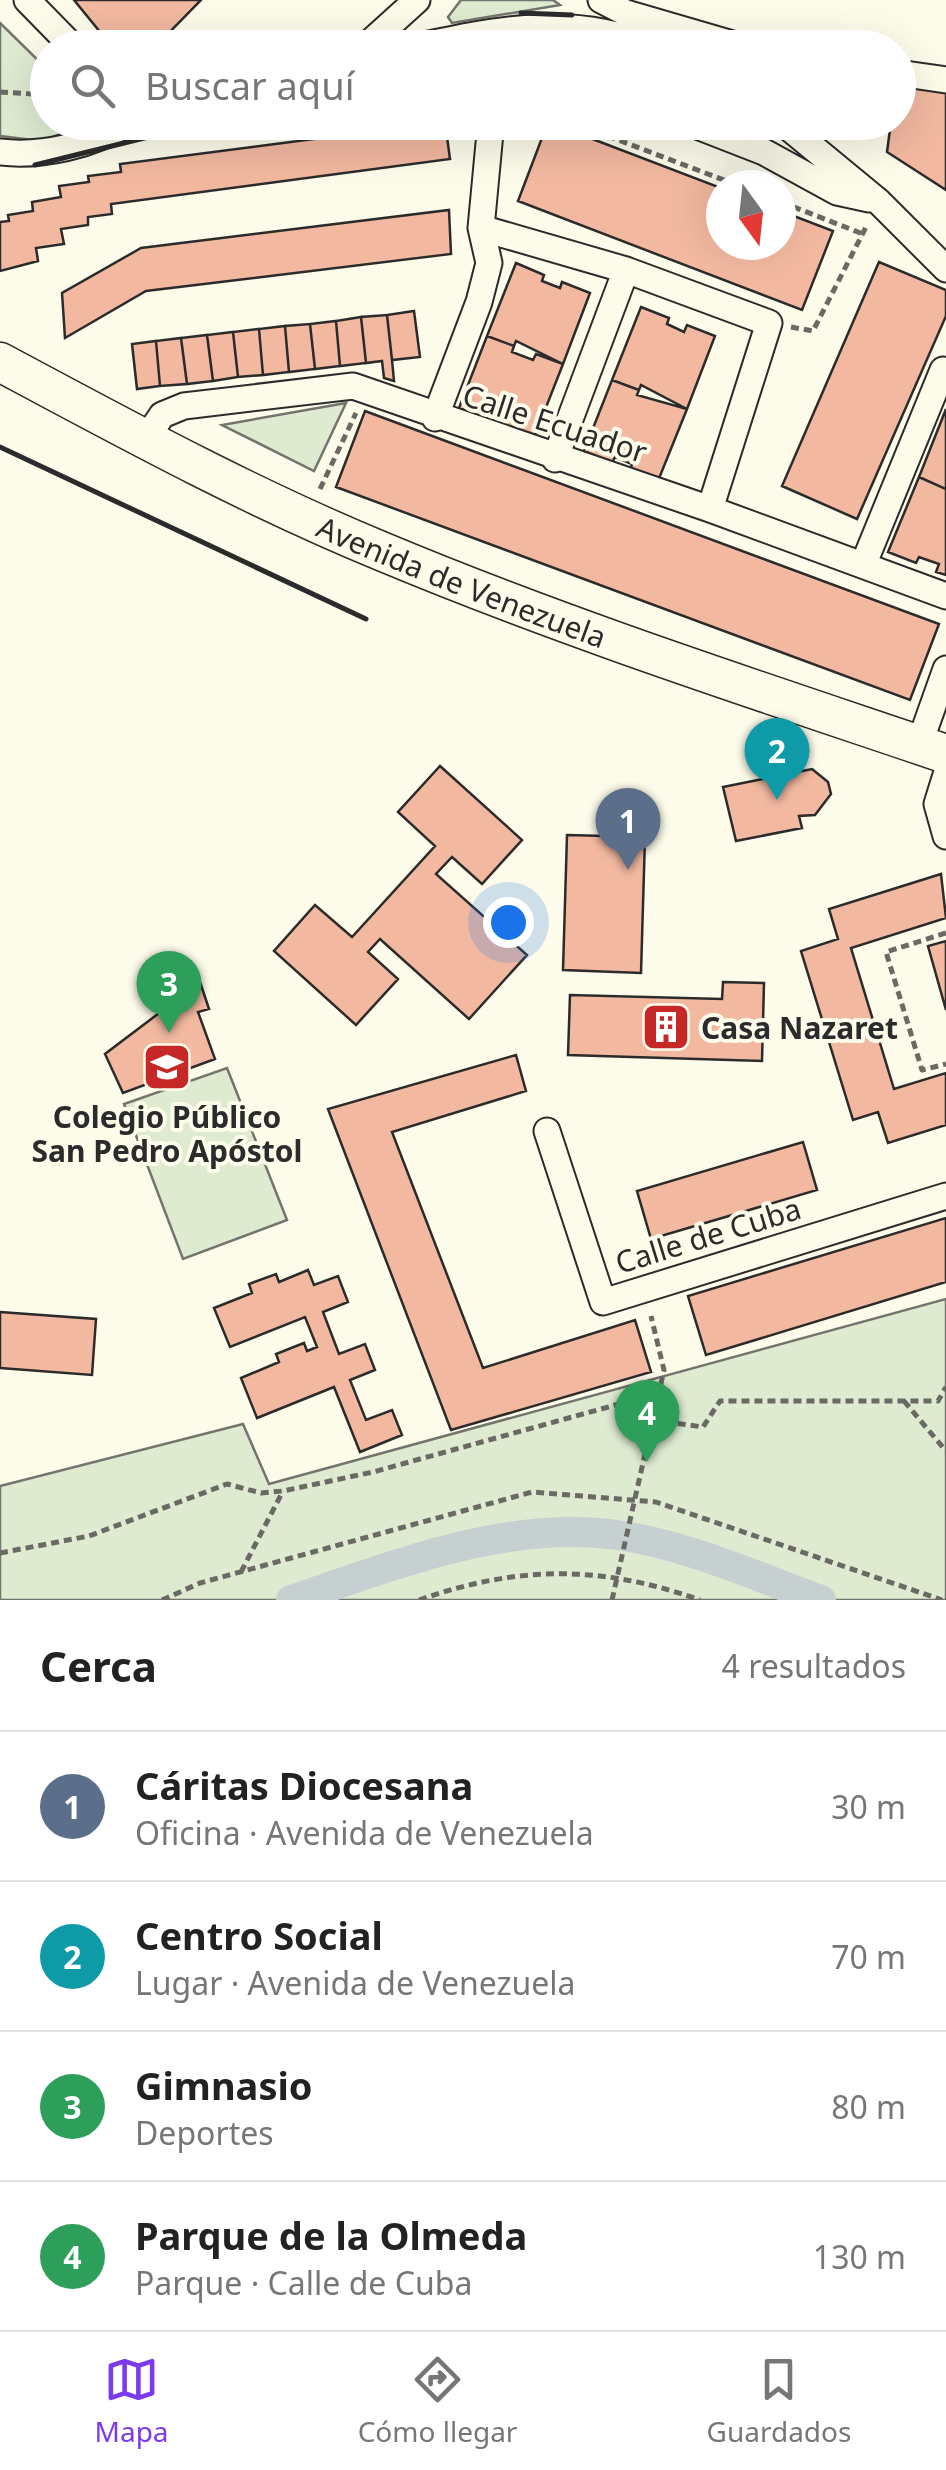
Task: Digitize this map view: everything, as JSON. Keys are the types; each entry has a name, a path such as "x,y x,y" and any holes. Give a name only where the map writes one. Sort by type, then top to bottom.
{"street":[{"path":"27,0 56,30"},
{"path":"384,30 418,0"},
{"path":"600,0 626,14 682,30"},
{"path":"492,30 510,26 569,26 596,30"},
{"path":"916,76 946,80"},
{"path":"0,152 30,156 86,140"},
{"path":"435,418 480,302 489,263 481,228 488,140"},
{"path":"733,140 764,152 837,192 879,202"},
{"path":"804,140 879,202 946,268"},
{"path":"481,228 626,270 768,323 710,508"},
{"path":"555,459 626,270"},
{"name":"Avenida de Venezuela","path":"0,362 146,439 384,552 933,750"},
{"path":"864,563 942,370"},
{"name":"Calle Ecuador","path":"146,439 162,415 184,406 352,386 555,459 710,508 946,596"},
{"path":"933,750 946,669"},
{"path":"946,775 937,804 946,836"},
{"name":"Calle de Cuba","path":"547,1131 603,1302 946,1196"}],"path":[{"path":"0,92 30,94"},
{"path":"618,140 706,173"},
{"path":"768,323 813,331 879,202"},
{"path":"796,208 862,234"},
{"path":"306,518 366,392"},
{"path":"946,933 886,952 922,1070 946,1064"},
{"path":"612,1600 664,1370 644,1289"},
{"path":"652,1420 704,1427 720,1401 938,1401 946,1387"},
{"path":"0,1552 89,1536 226,1484 261,1493 284,1491 373,1472 659,1393"},
{"path":"904,1401 946,1451"},
{"path":"241,1572 284,1491"},
{"path":"162,1600 241,1572 424,1518 532,1492 656,1502 942,1600"},
{"path":"419,1600 525,1576 580,1571 619,1572 700,1600"}],"green space":[{"path":"461,0 553,0 560,5 452,23 448,17"},
{"path":"0,23 30,52 30,140 0,136"},
{"path":"346,403 314,471 222,425"},
{"path":"227,1068 287,1220 183,1259 124,1104"},
{"path":"946,1299 946,1600 0,1600 0,1486 243,1424 269,1484"}],"building":[{"path":"74,0 201,0 172,30 98,30"},
{"path":"916,87 946,93 946,190 887,152 889,140 916,140"},
{"path":"306,140 447,140 450,159 111,204 112,214 88,217 88,225 61,229 64,244 36,248 38,261 0,271 0,222 9,221 8,215 33,211 32,202 61,197 59,186 89,182 88,176 121,172 120,164"},
{"path":"541,140 595,140 706,182 706,260 796,260 796,217 833,231 802,310 518,201"},
{"path":"449,210 451,254 146,291 65,338 62,293 141,248"},
{"path":"879,262 946,290 946,316 857,519 782,486"},
{"path":"516,263 544,275 542,281 560,288 562,282 590,293 563,364 516,341 514,346 487,336"},
{"path":"641,307 669,318 667,324 684,332 687,325 715,336 687,409 641,385 639,390 612,380"},
{"path":"414,311 420,357 392,360 387,315"},
{"path":"387,315 394,381 384,378 382,361 366,363 361,317"},
{"path":"361,317 366,363 340,366 336,321"},
{"path":"336,321 340,366 315,369 310,324"},
{"path":"310,324 315,369 289,372 285,326"},
{"path":"285,326 289,372 263,375 259,329"},
{"path":"259,329 263,375 238,377 233,332"},
{"path":"233,332 238,377 213,381 207,335"},
{"path":"207,335 213,381 187,384 181,338"},
{"path":"487,336 514,346 512,352 533,360 536,354 563,364 534,438 505,427 507,420 490,413 488,420 459,408"},
{"path":"181,338 187,384 160,386 156,341"},
{"path":"156,341 160,386 137,389 132,344"},
{"path":"612,380 639,390 637,395 687,409 658,481 630,470 632,464 615,457 612,463 584,451"},
{"path":"946,409 946,489 919,477"},
{"path":"365,411 939,624 910,700 336,487"},
{"path":"919,477 946,489 946,575 936,572 939,564 919,557 916,563 888,552"},
{"path":"440,766 522,840 482,884 452,857 436,874 527,955 469,1019 380,939 368,952 398,979 356,1025 274,951 315,905 352,937 435,846 398,812"},
{"path":"812,769 828,782 831,794 815,815 799,816 802,828 736,841 723,787"},
{"path":"567,835 645,837 641,973 563,970"},
{"path":"941,874 946,918 851,948 894,1089 946,1073 946,1125 888,1143 878,1112 853,1120 801,951 838,939 829,909"},
{"path":"946,941 946,1010 928,946"},
{"path":"200,982 209,1009 198,1012 215,1059 123,1093 105,1054"},
{"name":"Casa Nazaret","path":"723,982 764,983 762,1061 568,1055 570,995 722,999"},
{"path":"516,1055 526,1091 392,1132 483,1368 635,1320 651,1372 451,1430 328,1109"},
{"path":"803,1142 817,1190 651,1239 637,1191"},
{"path":"946,1218 946,1282 706,1355 688,1296"},
{"path":"308,1270 314,1285 338,1276 348,1302 323,1312 339,1354 365,1344 375,1370 350,1380 366,1420 392,1410 402,1435 360,1452 334,1387 257,1418 241,1378 279,1362 276,1354 304,1343 307,1351 317,1347 305,1317 230,1347 214,1308 252,1293 249,1284 276,1274 279,1282"},
{"path":"0,1312 96,1319 92,1375 0,1368"}],"waterway":[{"path":"291,1600 451,1549 534,1534 575,1532 617,1535 669,1546 821,1600"}],"wall":[{"path":"521,13 572,15"},
{"path":"35,165 136,140"},
{"path":"0,447 366,619"}],"place":[{"name":"Centro Social","path":"777,800"},
{"name":"Cáritas Diocesana","path":"628,870"},
{"name":"Casa Nazaret","path":"666,1027"},
{"name":"Gimnasio","path":"169,1033"},
{"name":"Colegio Público San Pedro Apóstol","path":"167,1067"},
{"name":"Parque de la Olmeda","path":"647,1462"}]}
